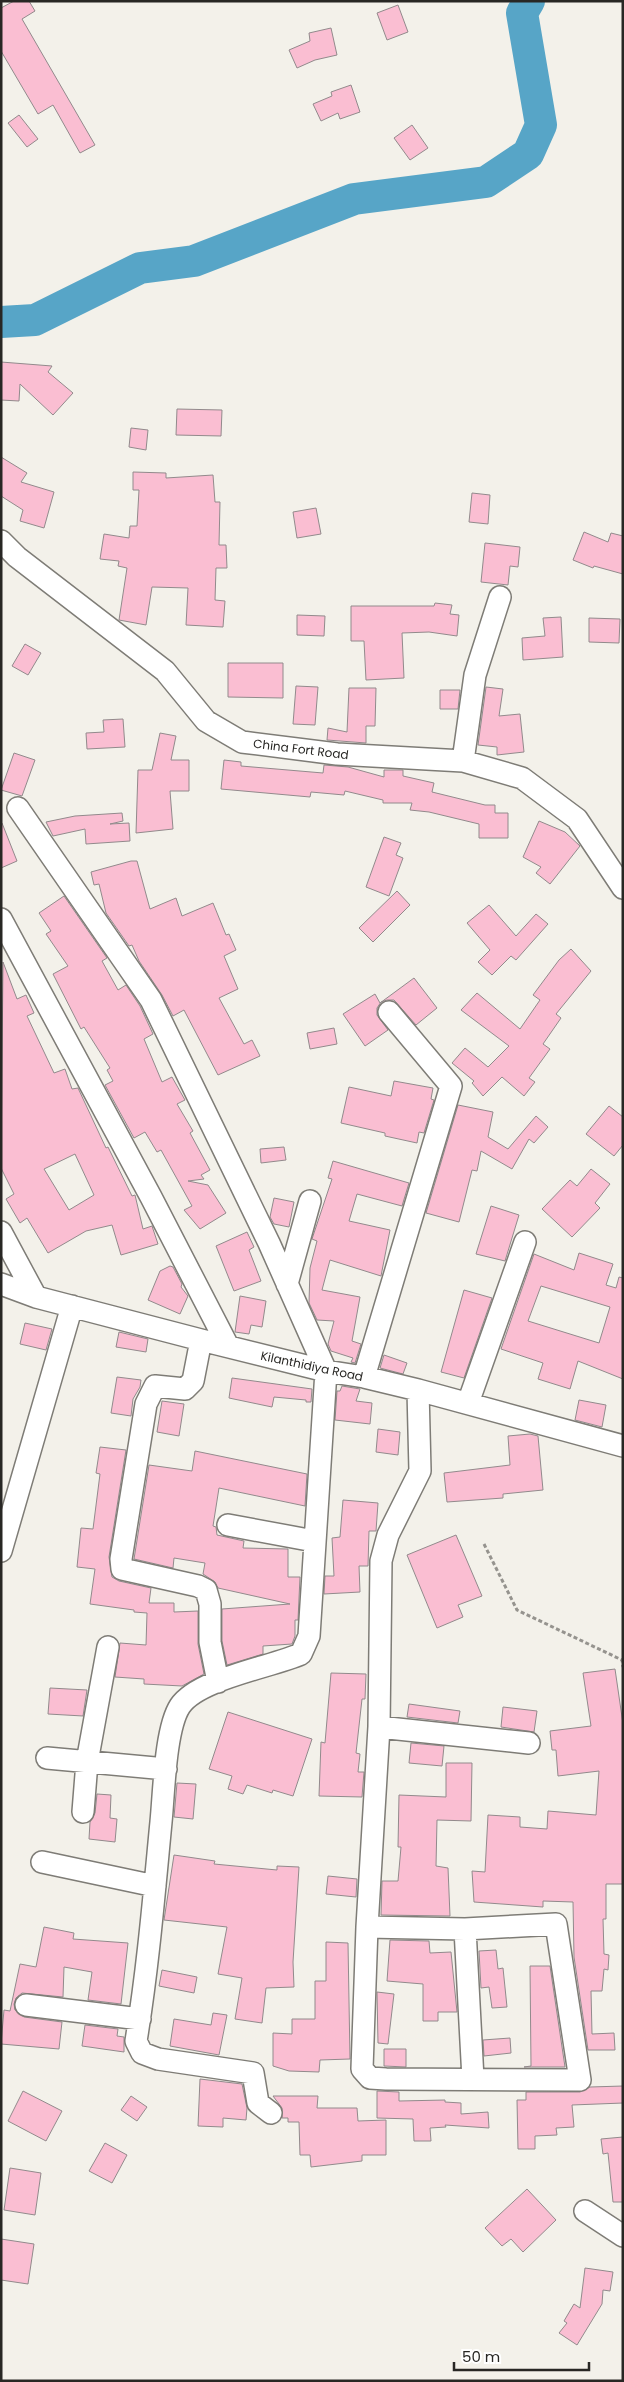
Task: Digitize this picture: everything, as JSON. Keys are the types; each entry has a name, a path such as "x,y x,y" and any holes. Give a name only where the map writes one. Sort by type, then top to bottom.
{"street":[{"name":"China Fort Road","path":"1,541 16,557 165,670 206,720 242,742 337,754 463,761 522,778 577,819 623,888"},
{"path":"463,761 475,675 500,597"},
{"path":"18,808 151,1000 287,1284 326,1371 309,1636 301,1654 218,1682 194,1694 180,1706 169,1740 155,1886 136,2041 142,2053 158,2059 253,2073 258,2103 271,2113"},
{"path":"1,919 151,1197 228,1346"},
{"path":"364,1377 452,1086 389,1012"},
{"path":"287,1284 310,1201"},
{"path":"1,1232 36,1297"},
{"path":"468,1403 525,1242"},
{"name":"Kilanthidiya Road","path":"1,1284 36,1297 201,1340 326,1371 364,1377 418,1390 623,1446"},
{"path":"1,1551 72,1306"},
{"path":"201,1340 193,1381 185,1389 155,1386 146,1404 121,1559 122,1569 198,1586 206,1590 210,1604 210,1642 218,1682"},
{"path":"367,1927 465,1929 556,1924 580,2080 370,2078 362,2069 367,1927 379,1727 381,1561 388,1535 420,1471 418,1390"},
{"path":"228,1525 314,1541"},
{"path":"83,1812 87,1762 108,1647"},
{"path":"379,1727 528,1743"},
{"path":"47,1758 166,1769"},
{"path":"42,1862 155,1886"},
{"path":"465,1929 473,2080"},
{"path":"26,2005 140,2019"},
{"path":"585,2211 623,2236"}],"path":[{"path":"484,1544 517,1610 622,1660 623,1666"}],"building":[{"path":"14,1 29,1 35,11 22,19 95,145 80,153 53,105 38,114 1,51 1,8"},
{"path":"398,5 408,32 387,40 377,13"},
{"path":"331,28 337,55 315,60 297,68 289,50 310,41 309,33"},
{"path":"351,85 360,112 340,119 338,113 321,121 313,104 332,96 331,92"},
{"path":"19,115 38,139 27,147 8,123"},
{"path":"412,125 428,148 410,160 394,138"},
{"path":"1,362 52,366 48,372 73,393 53,415 20,384 19,401 1,400"},
{"path":"177,409 222,410 221,436 176,435"},
{"path":"131,428 148,430 146,450 129,447"},
{"path":"1,457 27,473 21,482 54,492 44,528 20,521 23,510 1,496"},
{"path":"133,472 166,473 166,478 213,475 215,502 220,502 219,545 226,545 227,568 216,568 215,600 225,601 223,627 186,625 188,588 152,587 146,625 119,620 127,568 118,566 119,561 100,559 104,534 129,538 130,526 137,526 139,490 133,490"},
{"path":"472,493 490,495 488,524 469,522"},
{"path":"316,508 321,534 297,538 293,512"},
{"path":"584,532 608,542 611,533 623,536 623,574 594,566 593,568 573,560"},
{"path":"485,543 520,547 518,567 510,566 508,585 481,582"},
{"path":"435,603 452,605 450,614 459,615 457,636 429,632 402,633 404,678 366,680 364,641 351,641 351,606 434,606"},
{"path":"297,615 325,616 324,636 297,635"},
{"path":"561,617 563,657 523,660 522,638 545,636 543,618"},
{"path":"589,618 620,619 619,643 589,642"},
{"path":"25,644 41,653 28,675 12,666"},
{"path":"228,663 283,663 283,698 228,697"},
{"path":"296,686 318,687 315,725 293,724"},
{"path":"486,687 503,689 499,716 520,714 524,752 497,755 497,747 478,745"},
{"path":"349,688 376,688 375,726 366,726 366,743 327,740 328,728 347,732"},
{"path":"440,690 460,690 458,709 440,709"},
{"path":"123,719 125,747 87,749 86,733 104,732 103,720"},
{"path":"160,733 176,736 171,760 189,760 189,791 170,791 173,829 136,833 138,770 152,770"},
{"path":"14,753 35,760 22,796 1,790"},
{"path":"224,760 241,762 241,766 323,773 324,765 348,767 384,777 384,770 403,770 403,776 434,783 432,792 485,805 495,805 495,813 508,813 508,838 479,838 479,824 429,812 410,810 412,803 383,803 383,800 345,791 344,795 311,792 310,797 221,789"},
{"path":"122,813 123,821 110,824 129,823 130,841 86,844 85,829 53,836 46,822 75,816"},
{"path":"539,821 565,832 580,846 550,884 536,873 541,867 523,857"},
{"path":"1,824 17,861 1,868"},
{"path":"384,837 401,843 396,855 403,858 389,896 366,887"},
{"path":"137,861 150,909 176,898 182,916 213,903 226,935 229,934 236,950 224,956 238,989 219,998 244,1044 252,1040 260,1056 218,1075 184,1010 173,1016 162,995 139,961 132,945 129,946 106,913 99,884 94,885 91,872"},
{"path":"397,891 410,905 373,942 359,928"},
{"path":"64,896 107,958 102,961 118,990 126,985 140,1006 153,1034 144,1039 162,1082 172,1077 185,1100 177,1104 193,1131 190,1133 210,1170 201,1175 204,1179 188,1181 208,1185 226,1213 200,1229 184,1210 192,1206 161,1150 157,1152 145,1132 134,1138 105,1085 113,1081 107,1070 110,1068 84,1027 81,1029 53,974 68,966 46,934 51,931 39,913"},
{"path":"489,905 516,936 536,914 548,924 516,960 511,956 492,975 478,962 490,950 467,923"},
{"path":"571,949 591,971 556,1014 561,1018 543,1044 550,1049 529,1078 535,1082 524,1096 502,1077 483,1096 472,1083 474,1081 452,1063 465,1048 488,1067 509,1046 461,1010 477,993 520,1029 540,1000 533,995 559,960"},
{"path":"3,962 17,999 26,995 34,1013 27,1016 54,1073 65,1069 72,1089 78,1088 106,1148 108,1147 132,1196 135,1195 143,1229 152,1226 158,1244 121,1255 112,1225 86,1231 48,1253 27,1218 20,1223 6,1199 14,1194 1,1168","holes":["75,1154 94,1195 69,1210 44,1169"]},
{"path":"414,978 437,1008 416,1025 394,1000 382,1002"},
{"path":"375,994 381,1003 377,1008 377,1015 388,1030 365,1046 343,1014"},
{"path":"334,1028 337,1044 310,1049 307,1033"},
{"path":"394,1081 433,1088 431,1099 434,1100 424,1133 419,1132 417,1143 385,1136 385,1133 341,1123 349,1087 391,1096"},
{"path":"458,1105 493,1112 488,1137 508,1149 536,1116 548,1127 534,1143 529,1139 512,1169 481,1151 477,1171 472,1170 459,1222 426,1213"},
{"path":"609,1106 623,1117 623,1145 614,1156 586,1134"},
{"path":"284,1147 286,1160 261,1163 260,1149"},
{"path":"333,1161 409,1183 402,1206 357,1194 349,1221 390,1230 381,1276 330,1260 322,1290 360,1297 352,1341 361,1344 355,1363 351,1362 353,1358 331,1351 328,1344 334,1321 317,1320 309,1303 310,1268 317,1241 312,1239 332,1179 328,1178"},
{"path":"591,1169 610,1184 595,1203 600,1208 572,1237 542,1209 570,1180 577,1186"},
{"path":"274,1198 294,1202 289,1227 274,1224 270,1217"},
{"path":"491,1206 519,1215 505,1261 476,1254"},
{"path":"247,1232 254,1247 249,1250 261,1281 234,1291 216,1246"},
{"path":"579,1253 613,1264 606,1285 616,1288 619,1277 623,1278 623,1379 578,1361 570,1389 538,1379 543,1363 501,1349 534,1254 574,1270","holes":["541,1286 610,1307 599,1343 528,1321"]},
{"path":"170,1266 173,1267 182,1284 181,1287 188,1296 180,1314 148,1300 160,1271"},
{"path":"464,1290 492,1298 464,1378 441,1372"},
{"path":"240,1296 266,1301 262,1327 251,1325 249,1334 235,1332"},
{"path":"25,1323 52,1329 46,1350 20,1344"},
{"path":"119,1332 148,1339 146,1352 116,1347"},
{"path":"384,1355 407,1363 403,1374 380,1368"},
{"path":"117,1377 141,1380 140,1387 133,1399 131,1416 111,1413"},
{"path":"232,1378 312,1389 311,1402 274,1397 272,1407 229,1398"},
{"path":"342,1386 360,1389 356,1401 372,1403 370,1424 335,1420 337,1391 340,1391"},
{"path":"579,1400 606,1405 602,1427 575,1420"},
{"path":"162,1401 184,1404 179,1436 157,1432"},
{"path":"378,1429 400,1432 398,1455 376,1452"},
{"path":"530,1434 538,1436 543,1490 503,1494 503,1498 447,1502 444,1473 510,1465 508,1436"},
{"path":"100,1447 126,1450 109,1557 112,1577 119,1581 151,1588 149,1603 174,1603 174,1612 198,1611 198,1644 204,1674 182,1686 144,1684 144,1679 115,1677 120,1643 146,1645 147,1613 90,1604 95,1569 77,1567 81,1528 93,1529 100,1474 96,1473"},
{"path":"195,1451 307,1474 305,1506 219,1488 213,1526 216,1527 217,1535 244,1541 243,1548 288,1549 288,1577 300,1577 298,1620 295,1620 295,1636 292,1644 263,1646 263,1654 227,1665 222,1641 222,1609 290,1604 218,1588 215,1582 203,1574 205,1563 174,1558 173,1568 134,1559 149,1465 192,1471"},
{"path":"343,1500 378,1503 376,1531 369,1531 368,1566 359,1566 360,1592 324,1594 325,1576 334,1576 332,1538 340,1537"},
{"path":"456,1535 482,1596 458,1605 463,1617 437,1628 407,1555"},
{"path":"615,1669 623,1724 623,1884 606,1884 606,1919 603,1919 604,1954 609,1955 608,1970 604,1969 602,1991 591,1991 592,2034 614,2033 615,2050 588,2050 574,1957 573,1902 543,1901 543,1907 474,1902 472,1871 485,1872 488,1815 520,1817 520,1827 547,1829 548,1811 596,1815 599,1771 558,1776 556,1750 552,1750 550,1731 591,1726 583,1673"},
{"path":"331,1673 366,1674 365,1699 362,1699 356,1753 360,1754 358,1772 364,1772 362,1797 319,1796 321,1742 325,1743"},
{"path":"50,1688 87,1690 83,1716 48,1714"},
{"path":"409,1704 460,1711 458,1723 407,1717"},
{"path":"503,1707 537,1711 534,1732 501,1727"},
{"path":"228,1712 312,1739 293,1796 273,1790 272,1793 247,1785 243,1794 228,1789 232,1776 209,1769"},
{"path":"411,1743 444,1746 442,1766 409,1763"},
{"path":"446,1763 472,1763 471,1821 437,1820 436,1866 448,1868 450,1916 381,1915 382,1881 398,1881 401,1847 398,1847 399,1795 446,1797"},
{"path":"177,1783 196,1784 193,1819 174,1817"},
{"path":"97,1794 111,1795 110,1818 117,1819 115,1842 89,1839 90,1822 95,1813"},
{"path":"174,1855 215,1861 214,1864 277,1870 277,1866 299,1867 293,1962 294,1987 266,1988 262,2023 235,2019 242,1978 218,1974 227,1927 164,1920"},
{"path":"328,1876 357,1879 356,1897 326,1894"},
{"path":"44,1927 74,1933 73,1939 128,1943 121,2004 88,2000 92,1972 64,1967 63,1997 22,1993 16,1998 14,2004 15,2010 24,2017 62,2022 59,2049 1,2044 4,2010 10,2011 20,1964 36,1967"},
{"path":"390,1940 429,1941 430,1953 451,1952 457,2012 438,2012 438,2021 423,2021 423,1984 387,1981"},
{"path":"326,1942 348,1943 350,2059 320,2060 319,2072 289,2071 273,2066 273,2033 292,2034 292,2019 315,2019 315,1981 326,1981"},
{"path":"496,1950 498,1969 503,1968 507,2007 492,2008 489,1987 481,1988 479,1951"},
{"path":"530,1966 550,1966 565,2067 524,2067 531,2066"},
{"path":"162,1970 197,1977 194,1993 159,1986"},
{"path":"377,1992 394,1994 388,2044 378,2043"},
{"path":"213,2013 227,2015 219,2055 170,2046 174,2019 211,2025"},
{"path":"85,2025 118,2029 117,2036 124,2037 124,2052 82,2046"},
{"path":"510,2038 511,2053 484,2056 483,2040"},
{"path":"384,2049 406,2049 406,2067 384,2066"},
{"path":"200,2079 242,2084 247,2108 246,2120 223,2118 223,2127 198,2126"},
{"path":"623,2086 623,2103 572,2105 574,2127 556,2128 557,2135 535,2136 535,2149 518,2149 517,2100 526,2100 526,2092 580,2092 590,2087"},
{"path":"23,2091 62,2111 46,2141 8,2121"},
{"path":"377,2091 399,2092 399,2101 445,2100 445,2102 461,2103 461,2114 488,2112 489,2128 445,2125 446,2127 430,2128 431,2141 414,2141 413,2119 377,2118"},
{"path":"131,2096 147,2107 137,2121 121,2110"},
{"path":"273,2096 318,2096 317,2108 357,2108 358,2121 386,2120 386,2155 362,2155 362,2161 311,2167 310,2155 300,2155 299,2122 288,2122 288,2118 282,2118 282,2108"},
{"path":"623,2137 623,2202 613,2202 608,2153 603,2154 601,2139"},
{"path":"105,2143 127,2155 112,2183 89,2171"},
{"path":"10,2168 41,2173 35,2215 4,2210"},
{"path":"527,2189 556,2220 523,2252 511,2239 502,2246 485,2228"},
{"path":"1,2239 34,2244 28,2284 1,2280"},
{"path":"585,2268 613,2272 610,2291 603,2290 602,2304 577,2345 559,2333 567,2323 564,2321 574,2304 580,2308"}],"waterway":[{"path":"1,322 35,320 140,268 194,261 354,199 486,182 528,154 541,125 522,13 529,1"}]}
